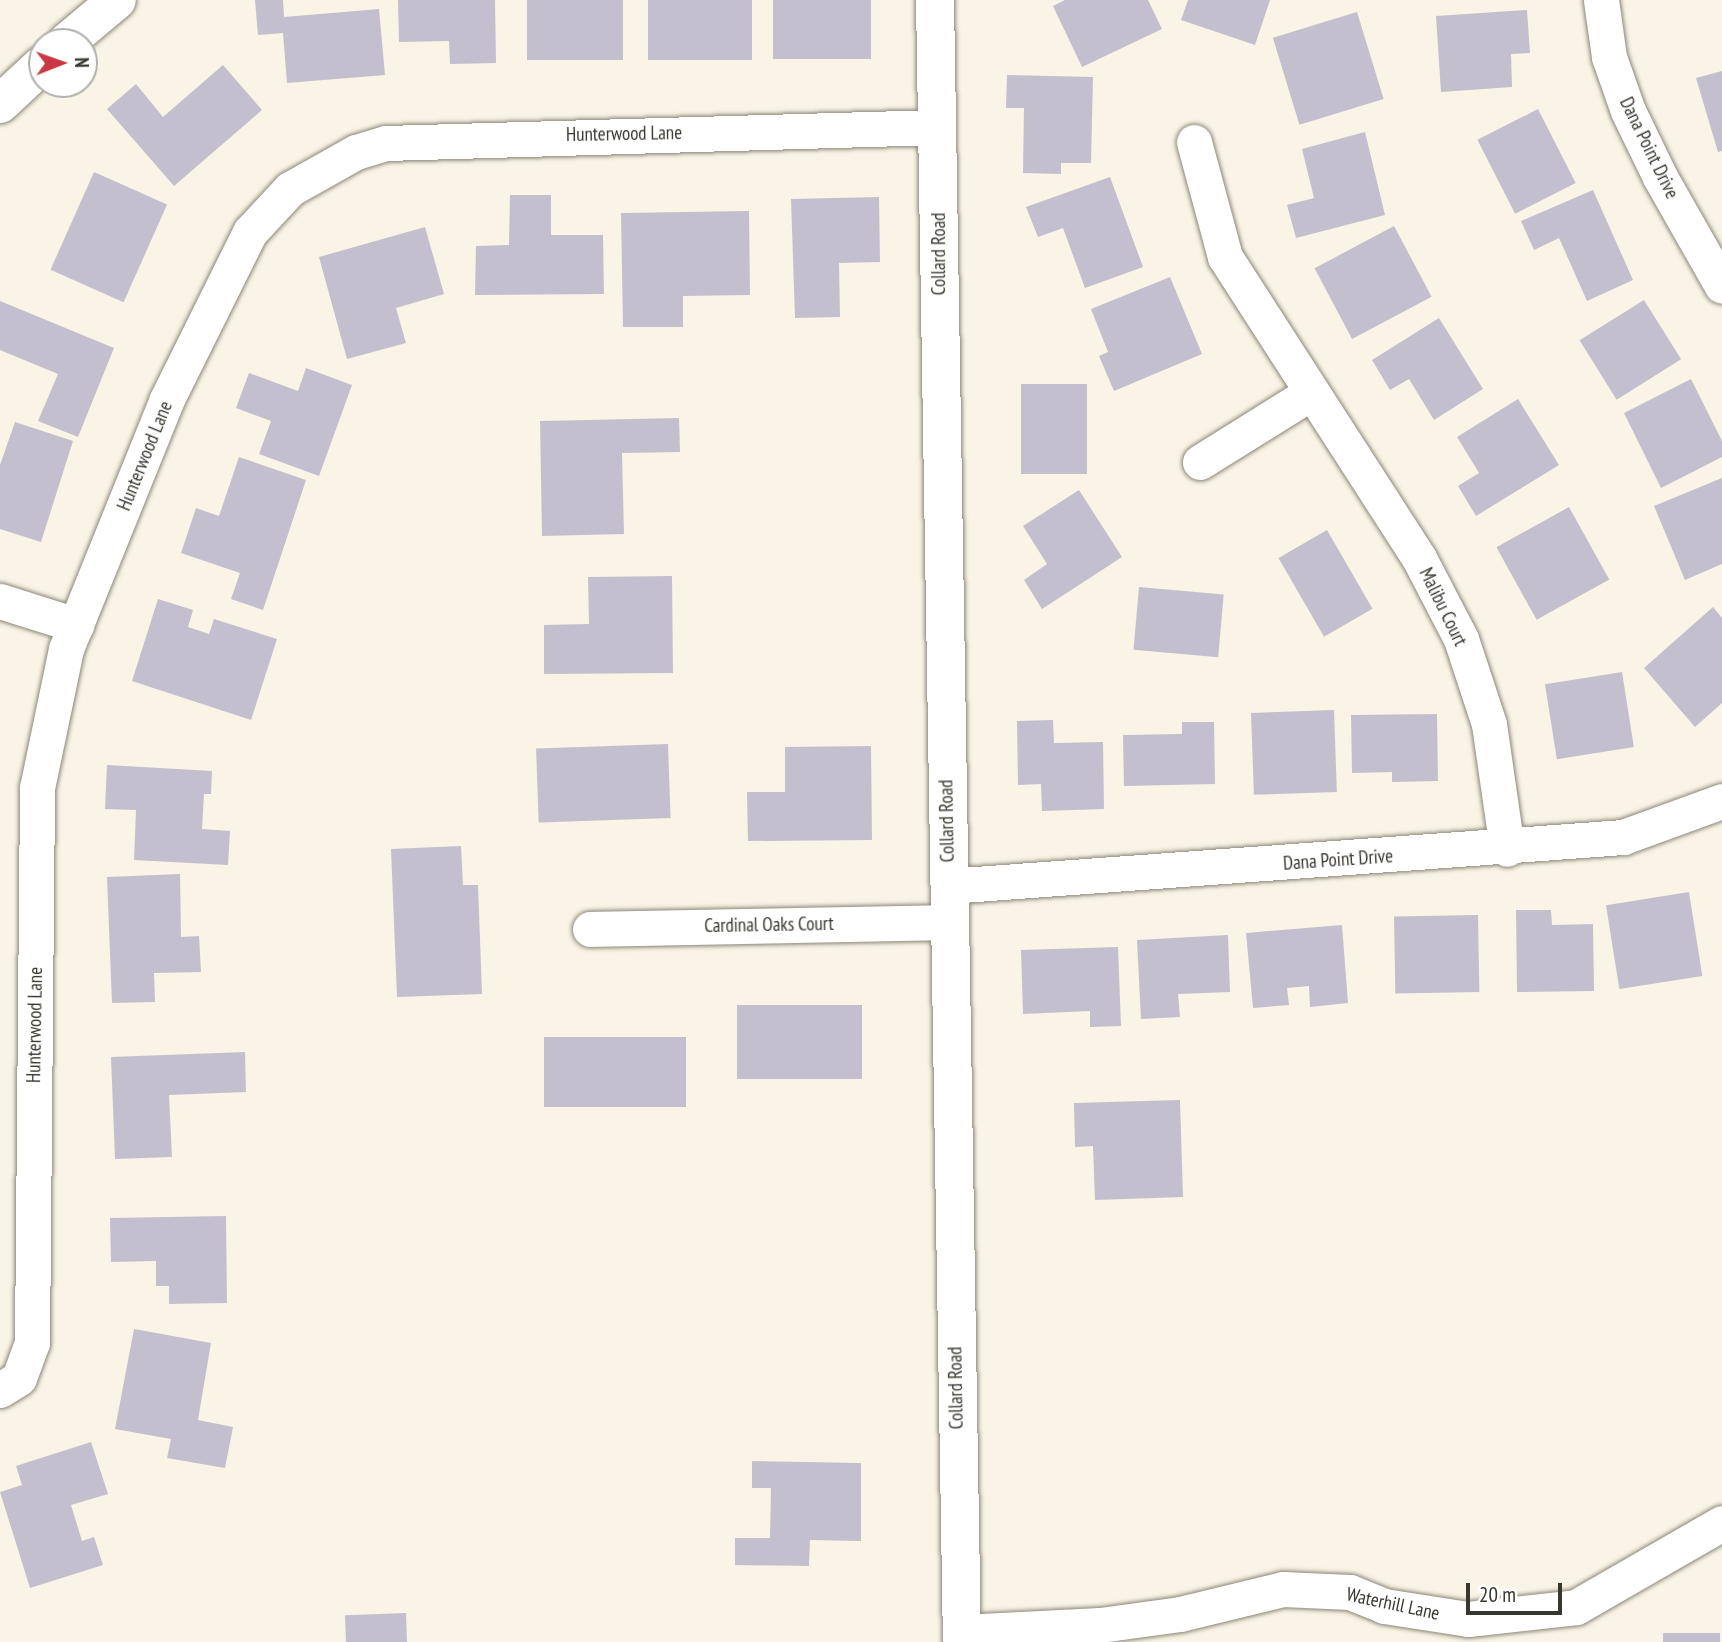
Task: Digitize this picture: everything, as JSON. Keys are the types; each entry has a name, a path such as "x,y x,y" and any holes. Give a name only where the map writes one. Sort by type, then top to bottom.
{"street":[{"path":"84,28 117,0"},
{"name":"Collard Road","path":"935,0 961,1637"},
{"name":"Dana Point Drive","path":"1601,0 1609,57 1629,111 1660,177 1722,286"},
{"path":"1,101 28,77"},
{"name":"Hunterwood Lane","path":"0,1390 19,1378 32,1343 37,788 66,649 166,401 250,232 290,189 356,152 424,139 938,127"},
{"name":"Malibu Court","path":"1194,142 1225,257 1419,558 1461,639 1489,724 1507,849"},
{"path":"1200,462 1312,392"},
{"path":"0,601 76,625"},
{"name":"Dana Point Drive","path":"948,904 1623,837 1722,801"},
{"name":"Cardinal Oaks Court","path":"590,929 948,904"},
{"name":"Waterhill Lane","path":"961,1637 1100,1625 1180,1614 1283,1589 1350,1592 1384,1606 1468,1619 1576,1607 1721,1523"}],"building":[{"path":"255,0 283,0 284,17 379,9 385,75 287,83 283,33 258,35"},
{"path":"398,0 495,0 496,63 450,64 449,41 399,42"},
{"path":"527,0 623,0 623,60 527,60"},
{"path":"648,0 752,0 752,60 648,60"},
{"path":"773,0 871,0 871,59 773,59"},
{"path":"1065,0 1148,0 1162,29 1082,67 1053,6"},
{"path":"1188,0 1270,0 1255,45 1181,20"},
{"path":"1527,10 1530,53 1511,54 1512,87 1441,92 1436,16"},
{"path":"1357,12 1384,99 1299,125 1273,38"},
{"path":"223,65 262,110 174,186 107,109 136,84 163,117"},
{"path":"1722,71 1722,151 1718,152 1696,78"},
{"path":"1007,75 1093,77 1091,163 1061,163 1061,174 1023,173 1024,108 1006,108"},
{"path":"1538,109 1576,183 1515,214 1477,140"},
{"path":"1365,132 1385,215 1296,238 1287,205 1314,198 1302,149"},
{"path":"94,172 167,205 124,302 50,270"},
{"path":"1110,177 1143,267 1085,288 1063,228 1038,237 1026,207"},
{"path":"1593,190 1633,280 1587,301 1559,238 1534,250 1521,221"},
{"path":"510,195 551,195 551,235 603,235 604,294 475,295 476,246 509,245"},
{"path":"879,197 880,262 839,263 840,317 795,318 791,199"},
{"path":"749,211 750,295 683,296 683,327 623,327 621,213"},
{"path":"1394,226 1432,297 1352,339 1315,268"},
{"path":"425,227 444,294 396,308 406,343 347,359 319,257"},
{"path":"1170,277 1202,354 1114,391 1099,356 1108,352 1091,309"},
{"path":"1644,300 1681,359 1617,400 1580,340"},
{"path":"0,301 114,348 78,437 38,421 58,374 0,350"},
{"path":"1439,318 1483,389 1434,420 1409,379 1390,390 1372,360"},
{"path":"306,368 352,385 319,476 259,454 271,421 236,408 249,373 298,391"},
{"path":"1691,379 1722,441 1722,457 1661,488 1624,413"},
{"path":"1021,384 1087,384 1087,474 1021,474"},
{"path":"1518,399 1559,465 1476,516 1458,486 1479,473 1457,437"},
{"path":"679,418 680,452 622,453 624,534 542,536 540,421"},
{"path":"15,422 73,441 41,542 0,529 0,465"},
{"path":"239,457 306,480 263,610 231,599 240,573 181,553 196,508 219,516"},
{"path":"1722,478 1722,564 1685,580 1654,506"},
{"path":"1079,490 1122,557 1042,609 1024,580 1047,564 1023,526"},
{"path":"1569,507 1609,580 1537,620 1496,547"},
{"path":"1327,530 1372,609 1324,637 1279,558"},
{"path":"672,576 673,673 544,674 544,625 589,624 588,577"},
{"path":"1139,587 1224,594 1218,657 1134,650"},
{"path":"158,599 193,610 188,627 209,634 214,619 277,639 251,720 132,681"},
{"path":"1713,607 1722,618 1722,703 1695,727 1644,668"},
{"path":"1622,672 1634,747 1557,759 1545,684"},
{"path":"1334,710 1337,792 1254,795 1251,713"},
{"path":"1437,714 1438,781 1392,782 1392,772 1352,773 1351,715"},
{"path":"1053,720 1054,743 1103,742 1104,809 1042,811 1041,784 1018,785 1017,721"},
{"path":"1182,722 1214,722 1215,784 1124,786 1123,735 1182,734"},
{"path":"668,744 671,818 539,823 536,749"},
{"path":"871,746 872,840 748,841 747,792 785,792 785,747"},
{"path":"107,765 212,771 211,794 204,794 202,829 230,831 228,865 134,860 136,810 105,809"},
{"path":"461,846 463,885 478,885 482,994 397,997 391,849"},
{"path":"180,874 181,937 199,936 201,972 154,973 155,1002 112,1003 107,877"},
{"path":"1689,892 1702,976 1619,989 1606,905"},
{"path":"1516,910 1551,910 1552,925 1593,924 1594,991 1517,992"},
{"path":"1478,915 1479,992 1395,993 1394,916"},
{"path":"1342,925 1348,1003 1310,1007 1309,986 1287,988 1289,1005 1253,1008 1246,933"},
{"path":"1228,935 1230,992 1178,994 1180,1017 1141,1019 1137,940"},
{"path":"1118,947 1121,1026 1090,1027 1090,1011 1023,1014 1021,950"},
{"path":"737,1005 862,1005 862,1079 737,1079"},
{"path":"544,1037 686,1037 686,1107 544,1107"},
{"path":"245,1052 246,1092 169,1095 172,1157 115,1159 111,1057"},
{"path":"1180,1100 1183,1197 1095,1200 1093,1146 1075,1147 1074,1103"},
{"path":"226,1216 227,1303 169,1304 169,1286 156,1286 156,1261 111,1262 110,1218"},
{"path":"134,1329 211,1343 198,1420 233,1427 225,1468 167,1458 171,1439 115,1429"},
{"path":"91,1442 108,1494 71,1505 82,1541 94,1537 103,1565 30,1588 0,1492 22,1485 16,1466"},
{"path":"752,1461 861,1463 861,1541 810,1540 809,1566 735,1565 735,1538 770,1538 771,1488 752,1488"},
{"path":"406,1613 407,1642 346,1642 345,1615"},
{"path":"1663,1633 1720,1633 1720,1642 1663,1642"}]}
